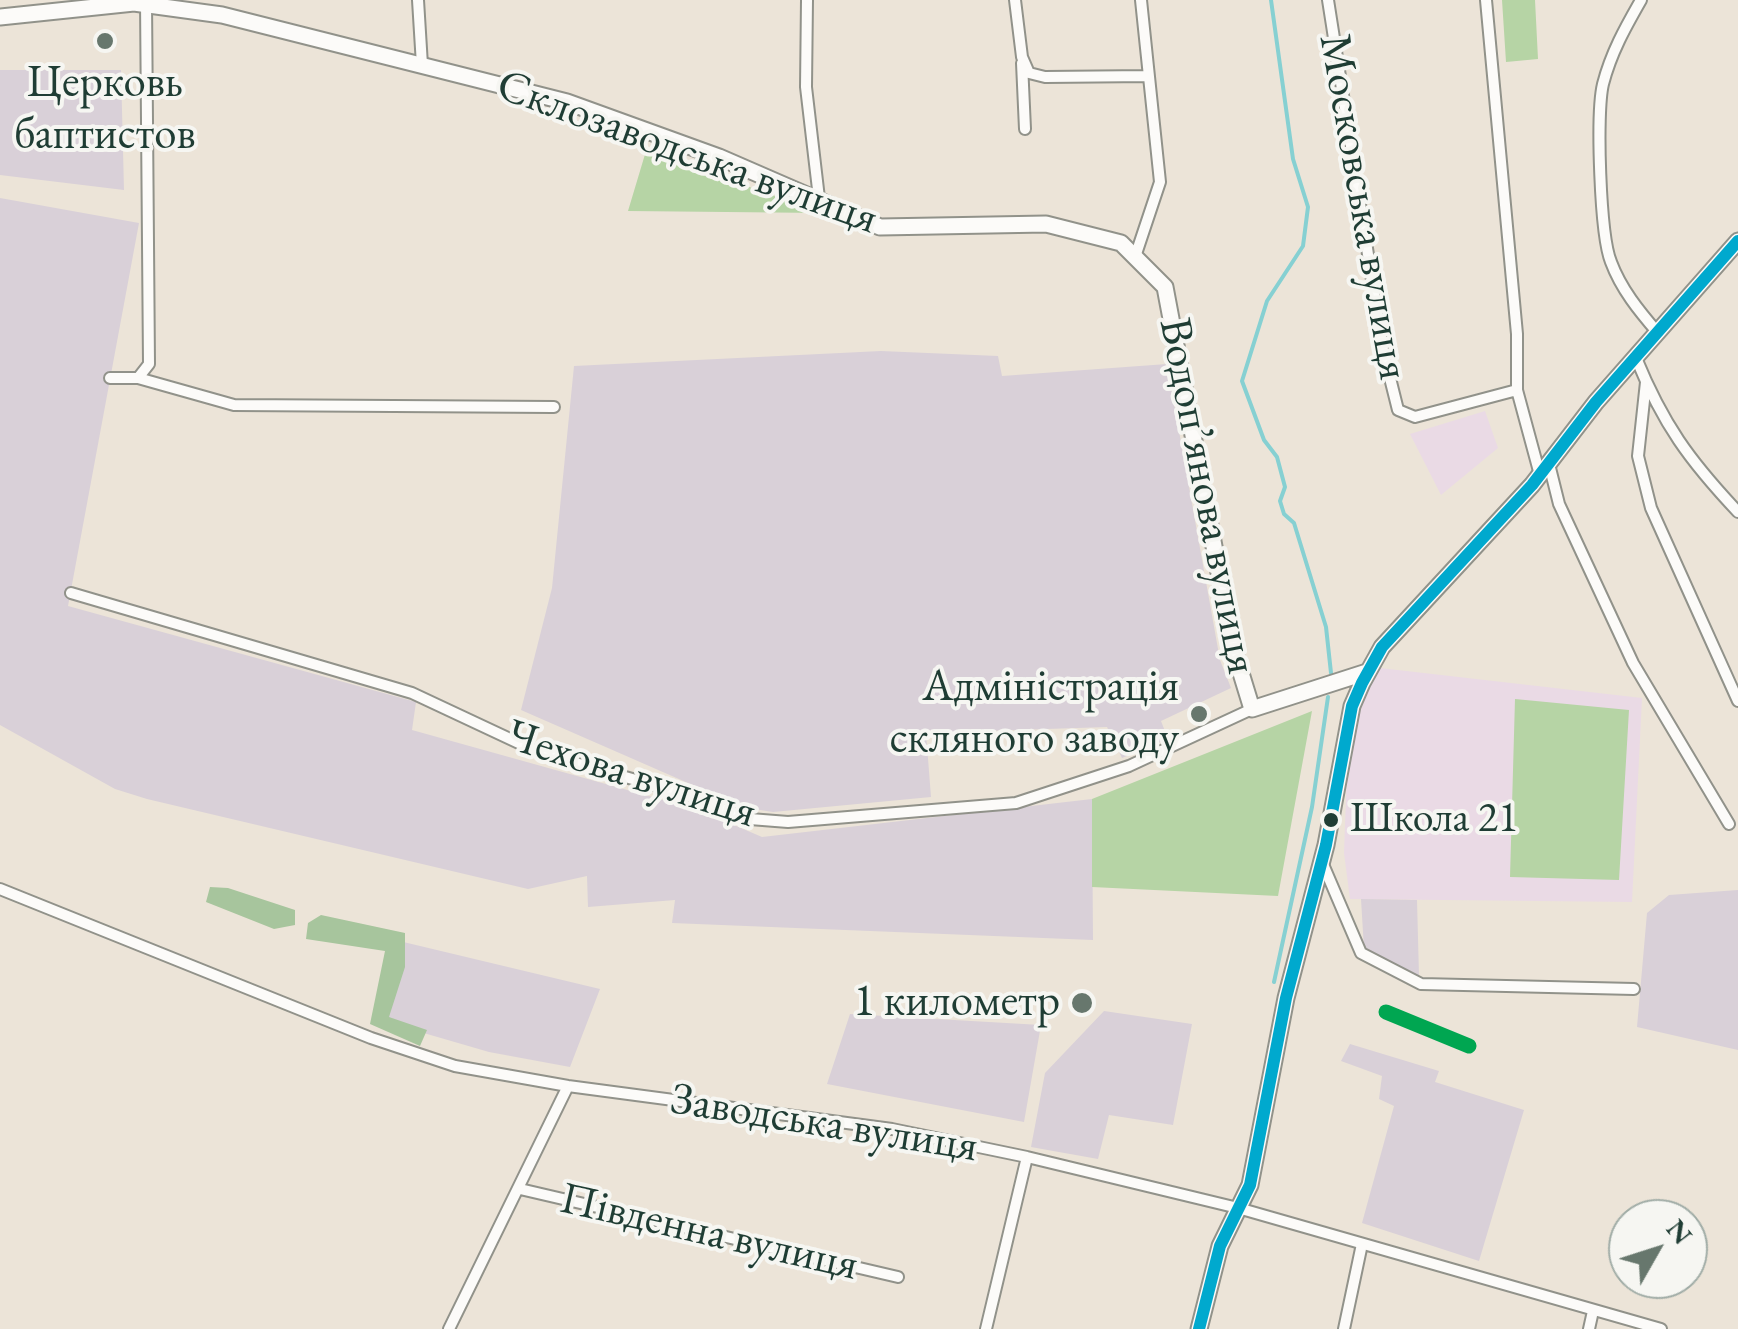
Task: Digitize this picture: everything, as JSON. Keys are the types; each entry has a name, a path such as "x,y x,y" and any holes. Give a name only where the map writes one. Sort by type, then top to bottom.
{"street":[{"path":"418,0 422,65"},
{"path":"807,0 806,88 819,198"},
{"path":"1014,0 1022,57 1025,129"},
{"path":"1135,257 1160,182 1141,0"},
{"name":"Московська вулиця","path":"1328,0 1382,350 1398,410 1415,417 1517,390"},
{"path":"1486,0 1517,334 1517,390 1544,469 1633,664 1729,824"},
{"path":"1642,0 1615,44 1602,89 1602,180 1609,259 1635,308 1658,333"},
{"path":"138,378 148,364 146,2"},
{"name":"Склозаводська вулиця","path":"0,18 146,2 222,15 567,102 819,198 880,228 1046,224 1120,243 1135,257"},
{"path":"1022,57 1029,73 1045,77 1149,76"},
{"path":"1200,1329 1215,1260 1250,1185 1286,998 1321,860 1352,706 1367,672 1382,647 1544,469 1596,402 1738,241"},
{"name":"Водоп’янова вулиця","path":"1135,257 1165,287 1233,648 1252,709"},
{"path":"1636,358 1687,458 1738,512"},
{"path":"110,378 138,378 234,406 554,407"},
{"path":"1646,382 1638,456 1651,508 1738,700"},
{"name":"Чехова вулиця","path":"72,593 412,693 540,754 676,791 750,819 788,822 1016,803 1130,766 1252,709 1367,672"},
{"path":"1321,860 1361,953 1421,984 1634,988"},
{"name":"Заводська вулиця","path":"0,888 371,1038 455,1066 568,1086 892,1129 1026,1157 1238,1208 1661,1329"},
{"path":"449,1329 568,1086"},
{"path":"986,1329 1026,1157"},
{"name":"Південна вулиця","path":"520,1189 898,1277"},
{"path":"1344,1329 1362,1244"},
{"path":"1589,1329 1594,1311"}],"shaded area":[{"path":"0,70 121,70 124,190 0,175"},
{"path":"0,198 139,223 68,606 416,702 412,730 699,810 762,837 1092,799 1093,940 672,923 675,900 588,907 587,876 528,889 147,799 115,789 0,725"},
{"path":"881,351 998,356 1002,376 1167,364 1220,660 1231,688 1161,721 1168,739 1122,758 1107,727 926,733 931,797 773,812 754,809 688,783 521,710 552,588 574,366"},
{"path":"1485,411 1498,448 1441,495 1410,434"},
{"path":"1380,668 1642,698 1632,902 1350,899 1344,853 1347,771 1358,707"},
{"path":"1738,890 1738,1050 1637,1027 1647,913 1669,895"},
{"path":"1361,899 1417,900 1419,976 1364,949"},
{"path":"395,940 600,989 570,1067 489,1052 379,1020"},
{"path":"1104,1011 1192,1024 1173,1125 1109,1115 1098,1159 1031,1147 1045,1073"},
{"path":"850,1014 1041,1025 1024,1122 827,1084"},
{"path":"1350,1044 1439,1071 1435,1082 1524,1110 1479,1261 1362,1223 1394,1106 1379,1099 1382,1076 1341,1061"}],"green space":[{"path":"1502,0 1535,0 1538,59 1506,62"},
{"path":"646,151 824,213 628,211"},
{"path":"1515,699 1629,710 1619,880 1510,877"},
{"path":"1312,711 1278,896 1092,887 1092,799"},
{"path":"210,887 228,888 295,910 295,925 274,929 206,902"},
{"path":"321,915 405,933 405,967 389,1017 427,1030 420,1046 370,1024 385,951 306,939 308,923"}],"waterway":[{"path":"1271,0 1293,159 1308,207 1303,246 1267,301 1242,381 1264,440 1277,457 1285,487 1280,501 1284,514 1294,523 1326,627 1331,673"},
{"path":"1274,982 1312,807 1328,697"}],"transit line":[{"path":"1199,1329 1220,1246 1250,1185 1286,998 1326,845 1352,706 1362,683 1382,647 1532,485 1596,402 1738,241"},
{"path":"1386,1012 1469,1046"}],"place":[{"name":"Церковь баптистов","path":"105,41"},
{"name":"Адміністрація скляного заводу","path":"1199,714"},
{"name":"Школа 21","path":"1331,820"},
{"name":"1 километр","path":"1082,1003"}]}
